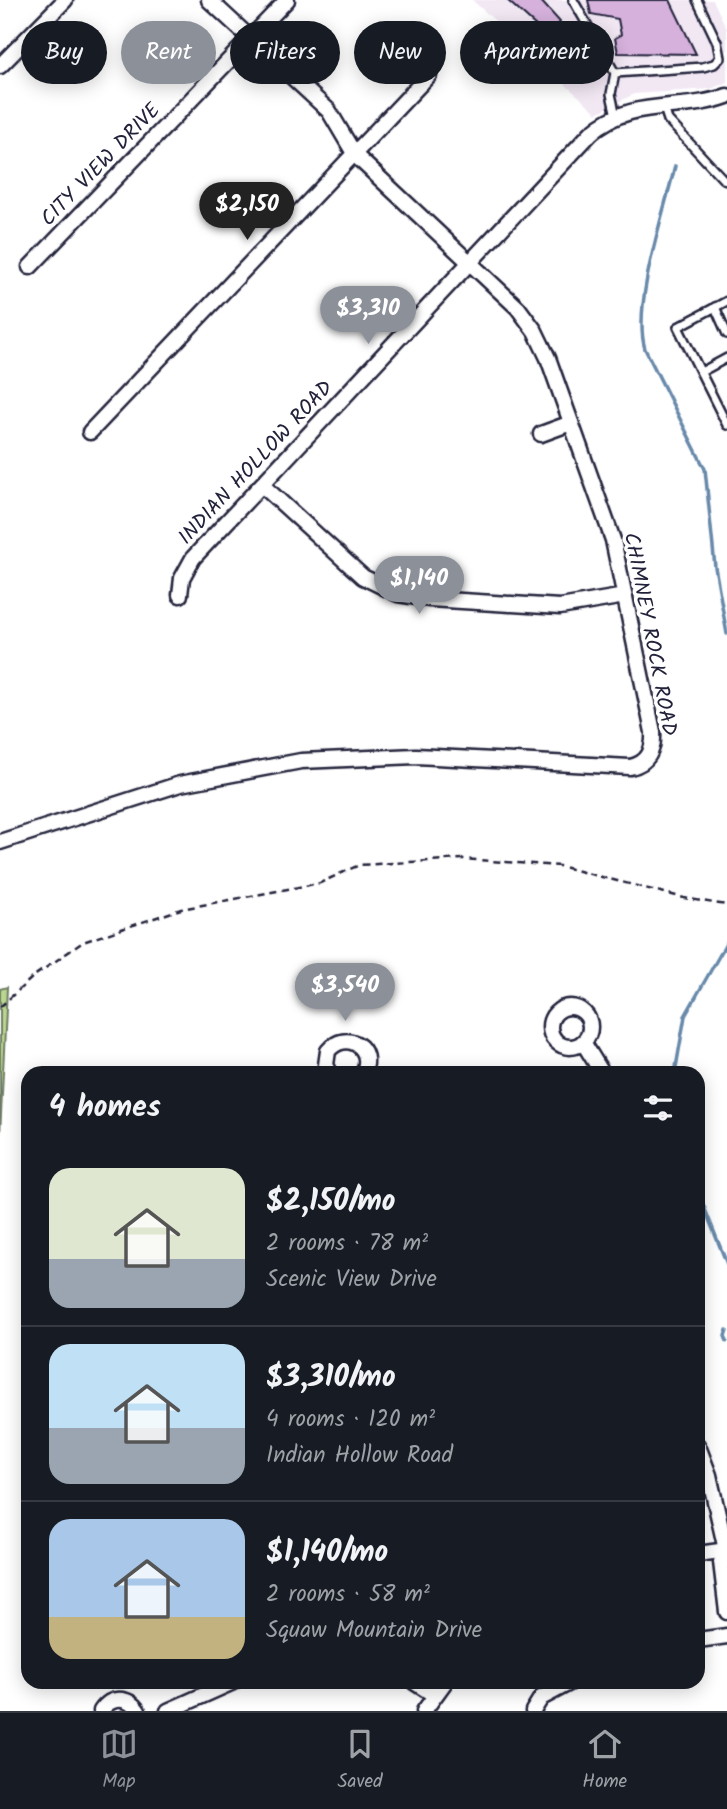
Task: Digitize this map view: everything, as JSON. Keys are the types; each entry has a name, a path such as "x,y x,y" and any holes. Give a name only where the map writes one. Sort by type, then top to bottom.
{"street":[{"path":"0,66 65,0"},
{"name":"CHIMNEY ROCK ROAD","path":"209,0 233,21"},
{"name":"CITY VIEW DRIVE","path":"267,21 287,0"},
{"name":"CITY VIEW DRIVE","path":"30,267 230,60"},
{"name":"CHIMNEY ROCK ROAD","path":"0,842 180,784 301,761 416,756 635,766 650,754 653,737 609,527 544,349 530,323 470,262 355,155 329,111 301,84"},
{"path":"90,432 421,84"},
{"name":"INDIAN HOLLOW ROAD","path":"180,594 189,564 591,133 617,116 642,107 703,103 727,96"},
{"path":"541,433 571,423"},
{"path":"262,485 363,577 398,594 430,599 560,607 625,596"},
{"path":"326,1066 328,1051 346,1040 359,1044 364,1049 366,1066"},
{"path":"583,1042 598,1066"},
{"path":"705,1464 726,1550 721,1562 727,1612"},
{"path":"705,1553 726,1550"},
{"path":"705,1639 727,1636"},
{"path":"168,1711 221,1689"},
{"path":"425,1689 434,1695"},
{"path":"424,1711 439,1689"},
{"path":"533,1711 541,1698 558,1689"},
{"path":"101,1711 109,1701 117,1699 133,1704 138,1711"}],"lane":[{"path":"573,0 615,73 611,94 617,116"},
{"path":"615,73 714,64 721,52 697,0"},
{"path":"663,105 668,120 727,180"},
{"path":"727,301 678,327 727,425"},
{"path":"715,307 727,334"},
{"path":"701,372 727,358"}],"path":[{"path":"0,1007 34,976 83,942 181,909 320,883 359,865 463,859 559,866 684,898 726,905"}],"shaded area":[{"path":"472,0 713,0 727,29 727,82 711,89 634,94 597,113 565,84 614,84 614,21 495,21"}],"green space":[{"path":"7,987 0,1136 0,989"}],"building":[{"path":"507,0 540,0 559,21 530,21"},
{"path":"588,0 670,0 696,54 618,53 615,38 621,35 618,19 591,14"}],"waterway":[{"path":"675,166 651,259 642,330 645,349 705,469 715,567 727,634"},
{"path":"676,1066 685,1016 727,942"},
{"path":"705,1209 727,1264"},
{"path":"727,1330 727,1341"}]}
